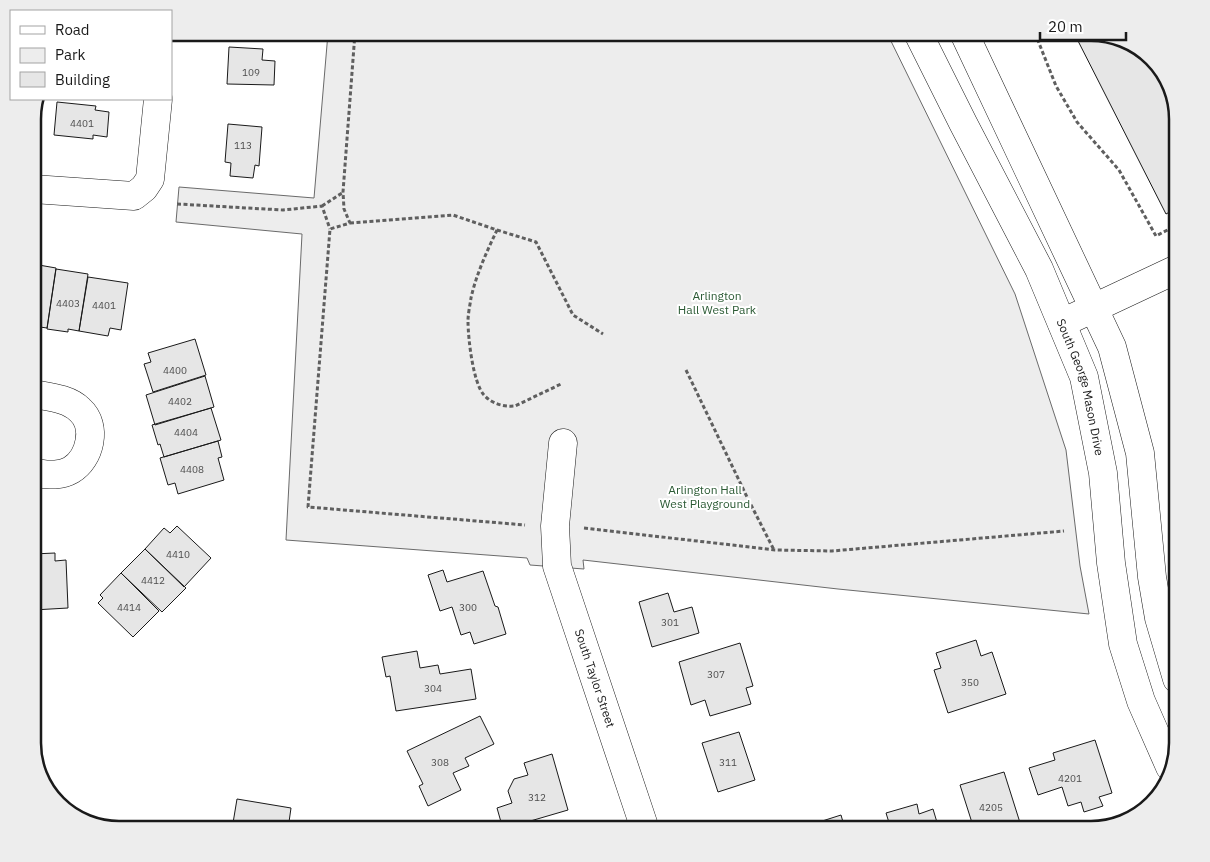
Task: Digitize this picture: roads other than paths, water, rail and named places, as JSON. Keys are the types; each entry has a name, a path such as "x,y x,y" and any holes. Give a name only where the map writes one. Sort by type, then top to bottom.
{"main road":[{"name":"South George Mason Drive","path":"922,41 1039,270 1084,377 1103,473 1111,563 1123,644 1142,701 1167,759"},
{"path":"968,41 1112,347 1140,453 1152,577 1159,618 1169,650"},
{"path":"41,189 134,196 144,188 150,179 158,100"},
{"path":"1062,323 1169,273"},
{"path":"41,396 70,402 82,410 91,434 88,452 81,462 70,471 52,475 41,474"},
{"name":"South Taylor Street","path":"563,443 566,527 557,566 642,821"}],"park label":[{"name":"Arlington Hall West Park","path":"717,303"},
{"name":"Arlington Hall West Playground","path":"705,497"}]}
